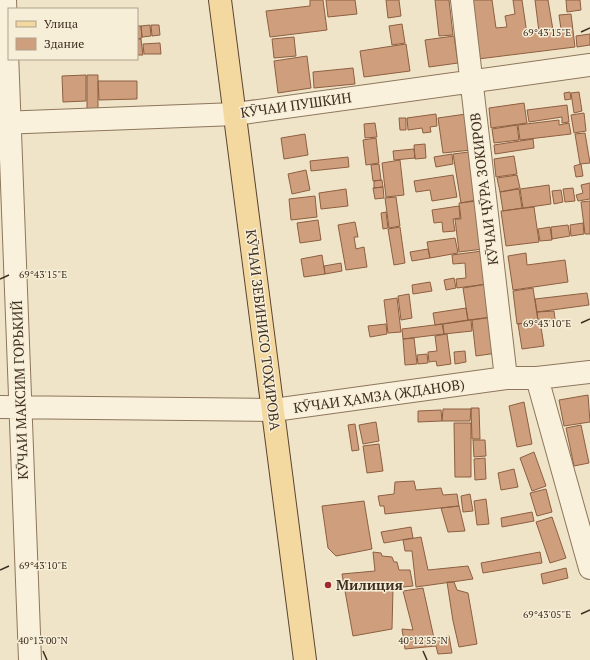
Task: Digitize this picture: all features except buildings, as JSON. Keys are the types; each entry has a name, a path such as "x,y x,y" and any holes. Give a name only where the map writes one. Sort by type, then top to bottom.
{"main road":[{"name":"КӮЧАИ ЗЕБИНИСО ТОҲИРОВА","path":"220,0 236,114 305,660"}],"street":[{"name":"КӮЧАИ МАКСИМ ГОРЬКИЙ","path":"5,0 5,123 10,407 30,660"},
{"name":"КӮЧАИ ҶӮРА ЗОКИРОВ","path":"462,0 506,378"},
{"name":"КӮЧАИ ПУШКИН","path":"5,123 236,114 590,65"},
{"name":"КӮЧАИ ҲАМЗА (ЖДАНОВ)","path":"10,407 274,410 506,378 537,378 590,372"},
{"path":"537,378 590,568"}],"place":[{"name":"Милиция","path":"328,585"}]}
